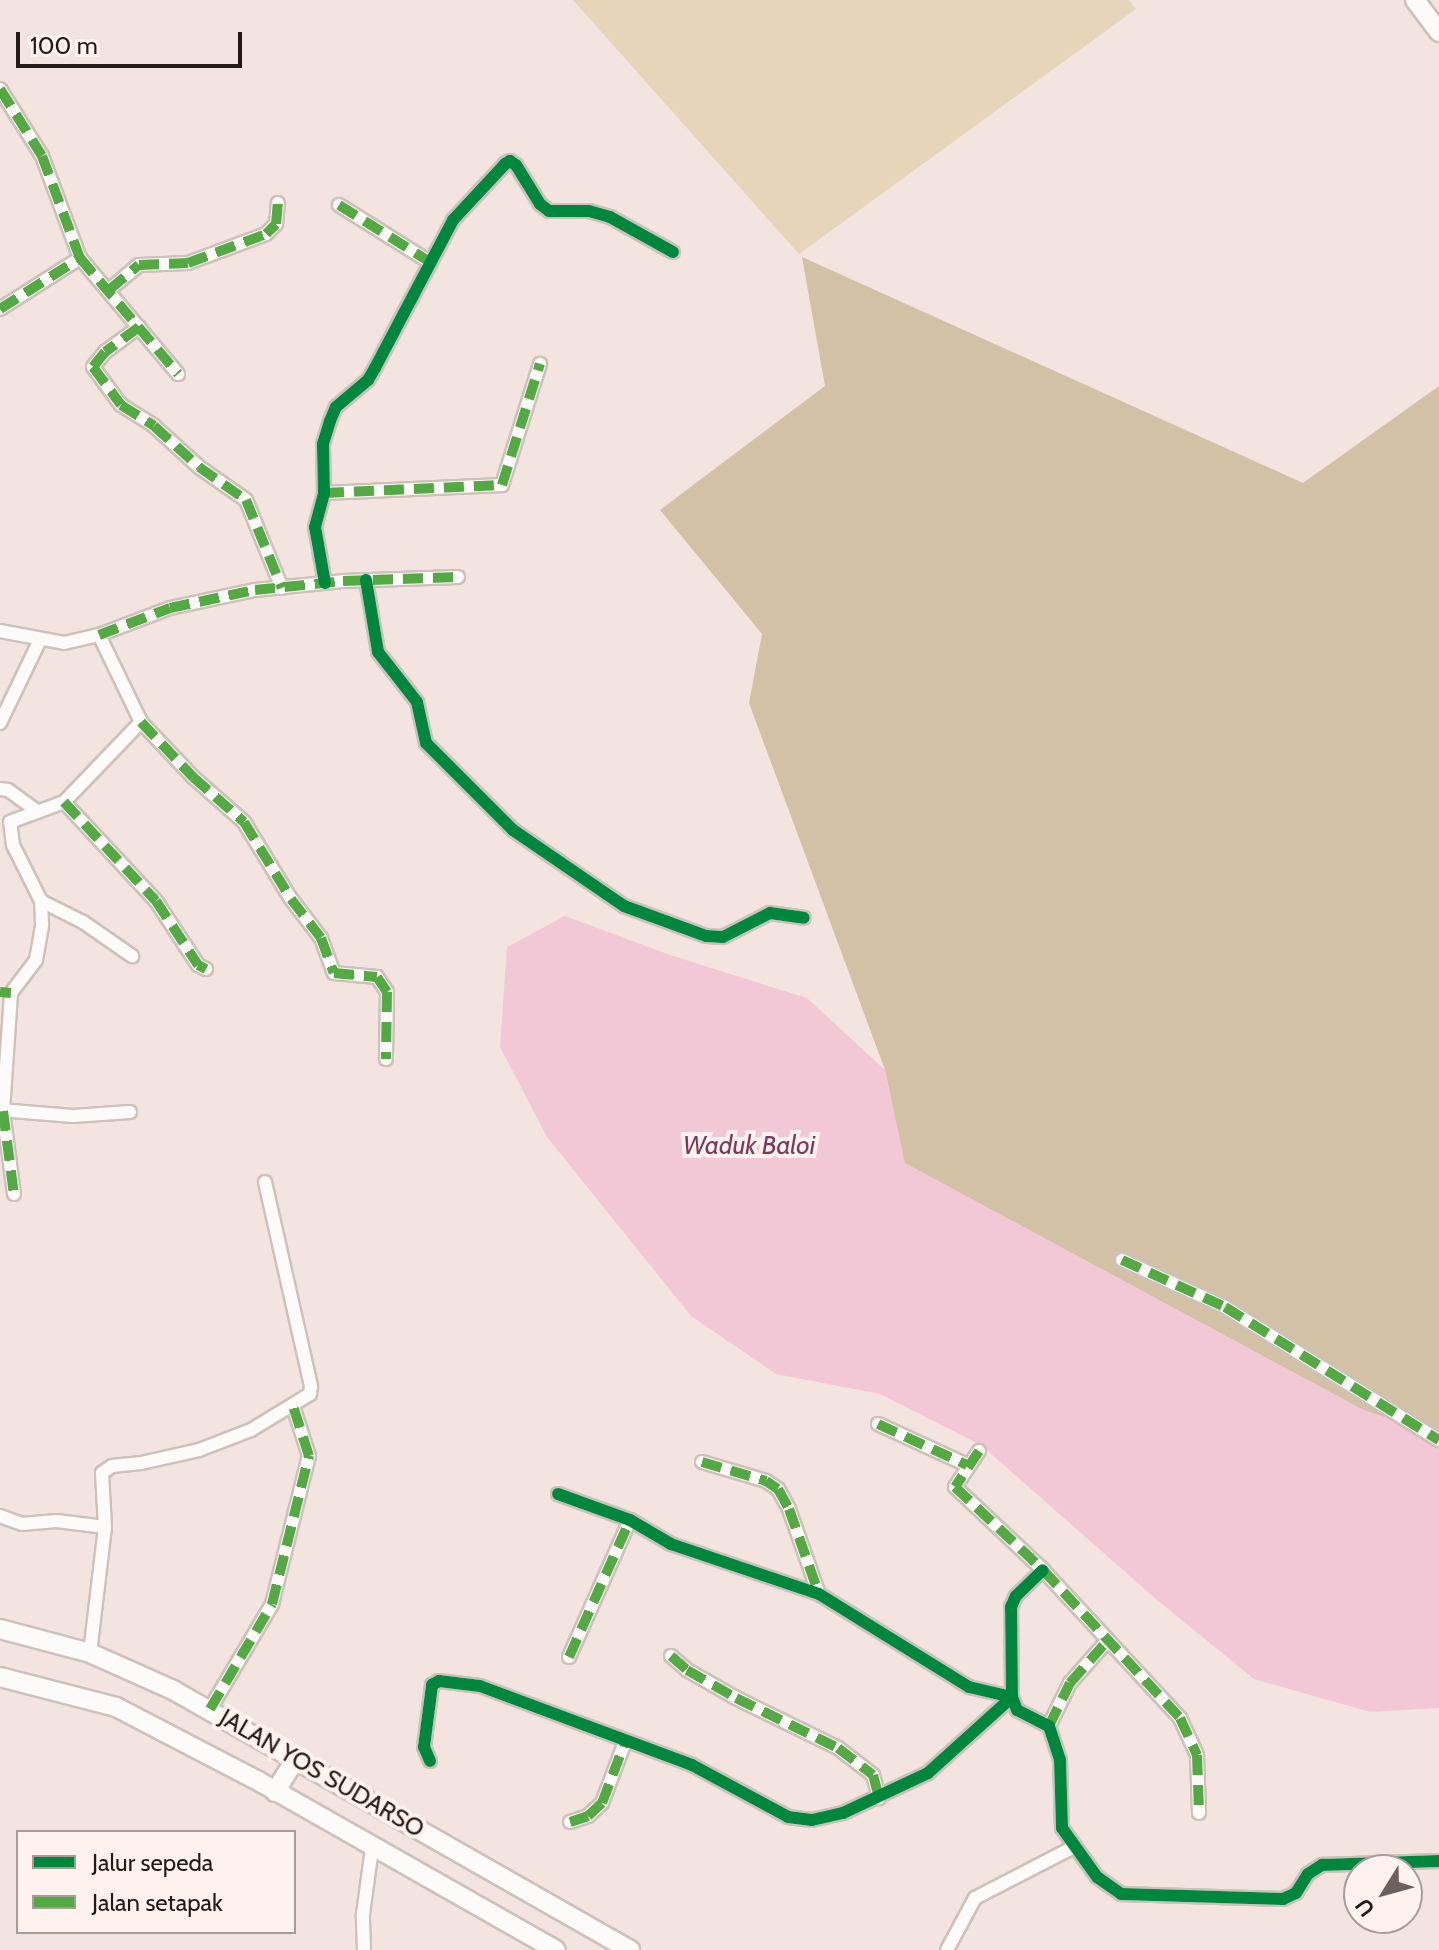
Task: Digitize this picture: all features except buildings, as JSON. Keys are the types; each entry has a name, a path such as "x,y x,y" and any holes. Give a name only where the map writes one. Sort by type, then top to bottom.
{"main road":[{"path":"1415,0 1439,32"},
{"name":"JALAN YOS SUDARSO","path":"0,1629 90,1653 210,1709 630,1950"},
{"name":"JALAN YOS SUDARSO","path":"0,1677 116,1707 275,1792 556,1950"},
{"path":"275,1792 295,1760"}],"street":[{"path":"0,89 42,156 80,258 178,374"},
{"path":"325,583 315,527 324,493 323,444 336,407 368,380 453,220 510,161 540,204 549,211 589,211 610,217 673,252"},
{"path":"109,290 139,265 188,263 266,234 276,224 278,203"},
{"path":"339,205 430,262"},
{"path":"0,309 80,258"},
{"path":"139,327 105,352 93,367 121,405 154,426 199,467 246,500 282,588"},
{"path":"324,493 502,485 540,364"},
{"path":"0,631 64,643 99,635 170,608 282,588 366,580 458,577"},
{"path":"366,580 378,652 417,702 426,743 513,830 624,906 706,936 723,937 770,913 804,918"},
{"path":"99,635 141,722 193,777 244,822 291,899 321,938 334,973 377,977 387,992 386,1059"},
{"path":"0,723 40,640"},
{"path":"14,1194 1,1110 5,992 36,960 41,901 9,831 10,822 64,802 141,722"},
{"path":"0,789 8,790 38,812"},
{"path":"64,802 156,901 198,965 206,969"},
{"path":"41,901 83,922 132,956"},
{"path":"1,1110 73,1116 130,1112"},
{"path":"90,1653 105,1527 100,1479 107,1468 199,1450 251,1430 307,1398 311,1386 265,1182"},
{"path":"1122,1260 1225,1307 1439,1440"},
{"path":"210,1709 272,1604 309,1456 293,1406"},
{"path":"878,1424 967,1465"},
{"path":"979,1451 955,1481 958,1491 1043,1570 1187,1727 1197,1755 1199,1813"},
{"path":"702,1462 766,1481 778,1489 789,1509 819,1594"},
{"path":"558,1494 630,1520 671,1544 819,1594 969,1687 1012,1697"},
{"path":"0,1516 22,1524 57,1521 105,1527"},
{"path":"569,1657 630,1520"},
{"path":"1043,1570 1016,1596 1011,1607 1012,1697 1017,1710 1049,1726"},
{"path":"1108,1640 1070,1683 1049,1726 1060,1760 1062,1828 1074,1847 1110,1888 1133,1897 1283,1899 1296,1893 1308,1874 1322,1865 1439,1861"},
{"path":"671,1656 687,1670 736,1698 838,1748 873,1775 879,1798"},
{"path":"430,1761 424,1747 432,1685 439,1681 493,1690 692,1765 771,1810 799,1820 843,1813 879,1798 945,1761 1012,1697"},
{"path":"570,1822 588,1816 602,1803 625,1742"},
{"path":"947,1950 975,1898 1074,1847"},
{"path":"364,1950 363,1914 372,1848"}],"shaded area":[{"path":"573,0 1129,0 1136,9 799,254"},
{"path":"802,257 1303,483 1439,386 1439,1436 1363,1410 904,1163 885,1070 749,703 762,634 660,510 825,386"}],"water":[{"name":"Waduk Baloi","path":"565,916 673,956 807,998 885,1070 905,1163 1363,1410 1439,1436 1439,1708 1370,1712 1254,1679 1157,1600 981,1445 880,1394 776,1374 691,1316 547,1137 500,1047 507,947"}],"marked path":[{"path":"0,89 42,156 80,258"},
{"path":"109,290 139,265 188,263 266,234 276,224 278,203"},
{"path":"339,205 430,262"},
{"path":"0,309 80,258 178,374"},
{"path":"139,327 105,352 93,367 121,405 154,426 199,467 246,500 282,588"},
{"path":"324,493 502,485 540,364"},
{"path":"99,635 170,608 255,590 343,581 458,577"},
{"path":"141,722 193,777 244,822 291,899 321,938 334,973 377,977 387,992 386,1059"},
{"path":"64,802 156,901 198,965 206,969"},
{"path":"0,992 11,993"},
{"path":"3,1111 14,1194"},
{"path":"1122,1260 1225,1307 1439,1440"},
{"path":"210,1709 272,1604 309,1456 293,1406"},
{"path":"878,1424 967,1465"},
{"path":"979,1451 955,1487 1043,1570 1180,1718 1197,1755 1199,1813"},
{"path":"702,1462 766,1481 778,1489 789,1509 819,1594"},
{"path":"569,1657 630,1520"},
{"path":"1049,1726 1070,1683 1108,1640"},
{"path":"671,1656 687,1670 736,1698 838,1748 873,1775 879,1798"},
{"path":"570,1822 588,1816 602,1803 625,1742"}],"cycle path":[{"path":"325,583 315,527 324,493 323,444 336,407 368,380 453,220 505,164 510,161 516,165 540,204 549,211 589,211 610,217 673,252"},
{"path":"366,580 378,652 417,702 426,743 513,830 624,906 706,936 723,937 770,913 804,918"},
{"path":"558,1494 630,1520 671,1544 819,1594 969,1687 1012,1697 1017,1710 1049,1726 1060,1760 1062,1828 1097,1877 1121,1894 1283,1899 1296,1893 1308,1874 1322,1865 1439,1861"},
{"path":"430,1761 424,1747 432,1685 439,1681 480,1686 692,1765 788,1817 812,1820 843,1813 928,1773 1012,1697 1011,1607 1016,1596 1043,1570"}]}
